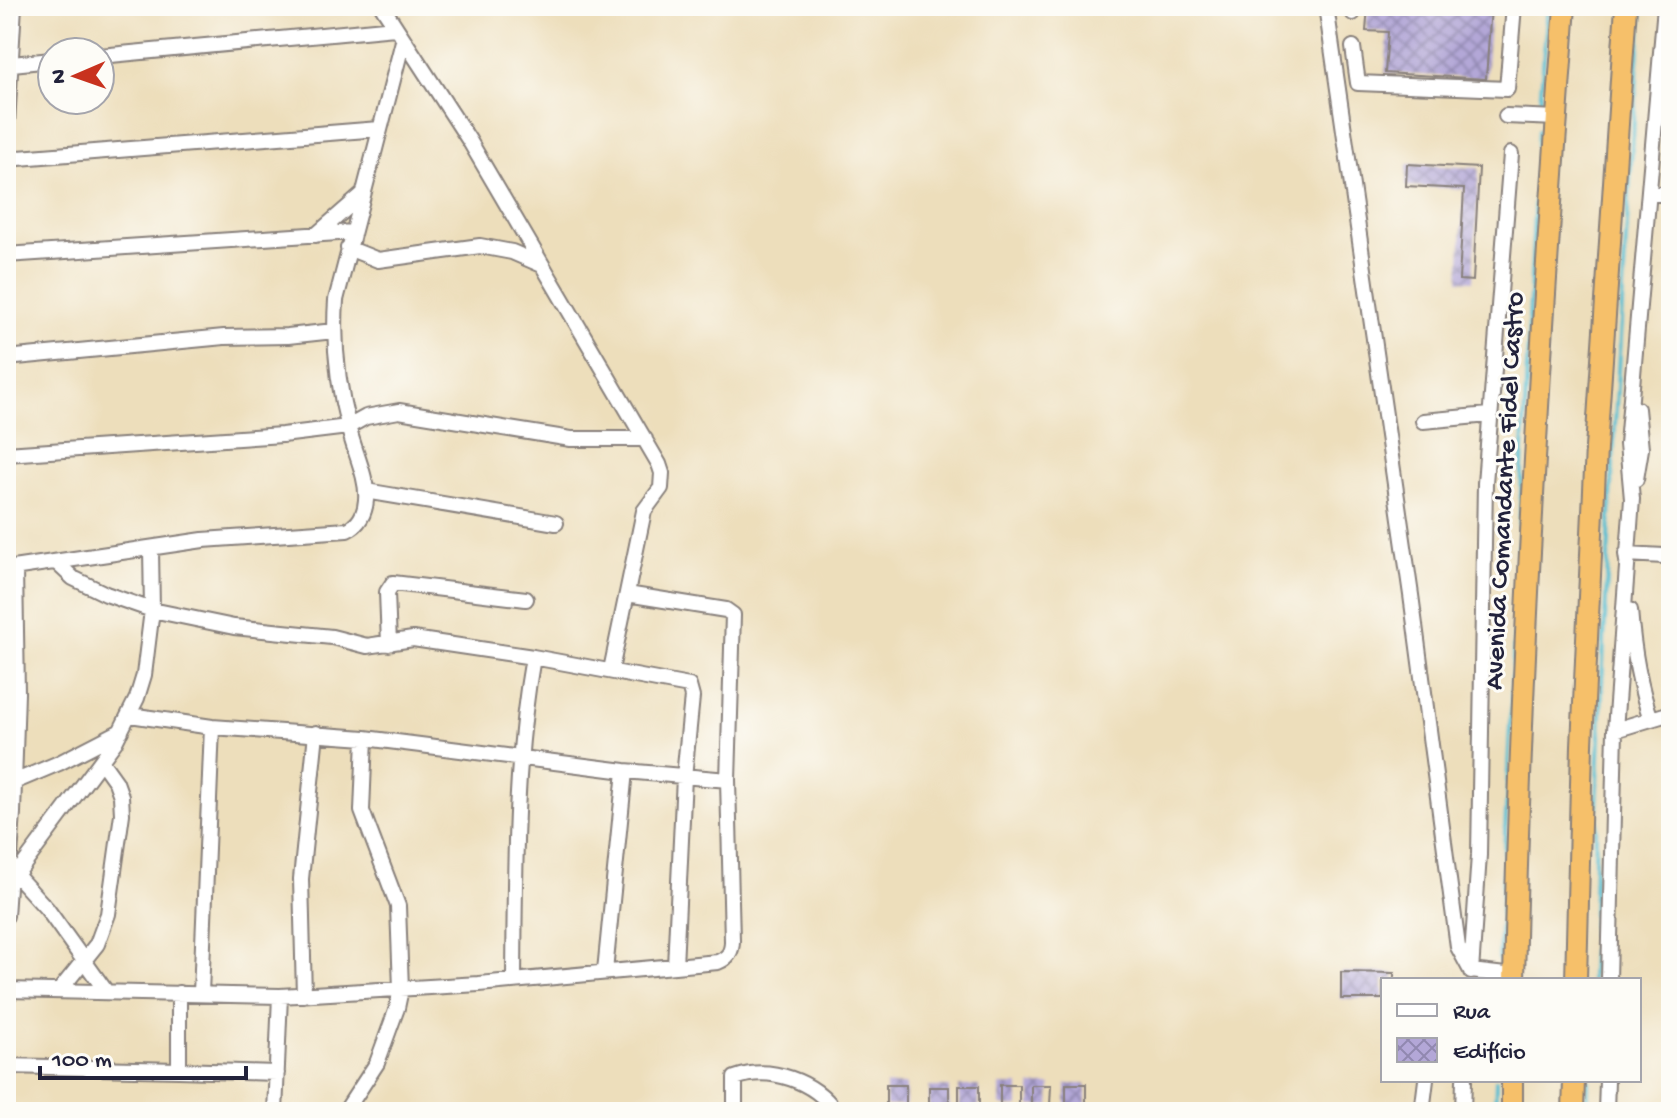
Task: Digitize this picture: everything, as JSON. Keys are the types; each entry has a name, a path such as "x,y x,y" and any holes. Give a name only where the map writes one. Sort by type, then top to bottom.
{"highway":[{"name":"Avenida Comandante Fidel Castro","path":"1514,978 1520,758 1538,412 1565,6"},
{"path":"1576,978 1582,745 1594,495 1606,273 1626,6"},
{"path":"1512,1082 1512,1112"},
{"path":"1573,1112 1574,1082"}],"street":[{"path":"6,141 14,6"},
{"path":"382,6 469,140 659,464 663,481 658,494 644,511 611,670"},
{"path":"1326,6 1458,947 1469,977"},
{"path":"1353,47 1358,83 1507,89 1514,6"},
{"path":"1609,978 1615,730 1626,554 1641,449 1634,379 1665,6"},
{"path":"116,55 399,35"},
{"path":"6,916 12,879 14,782 10,568 253,535 347,530 353,528 360,518 366,491 348,427 334,331 336,300 399,35"},
{"path":"12,64 36,62"},
{"path":"1506,116 1557,118"},
{"path":"6,159 379,129"},
{"path":"1469,977 1479,855 1481,612 1489,415 1511,154"},
{"path":"1649,193 1671,195"},
{"path":"316,235 363,194"},
{"path":"6,255 353,232"},
{"path":"348,248 378,260 480,246 512,252 543,266"},
{"path":"6,358 224,337 288,336 334,331"},
{"path":"6,454 282,435 348,427 366,417 399,411 571,439 645,439"},
{"path":"1423,421 1489,415"},
{"path":"366,491 556,523"},
{"path":"12,879 101,761 130,715 144,675 152,610 151,549"},
{"path":"1626,554 1664,556"},
{"path":"1626,554 1635,662 1641,693 1651,719"},
{"path":"57,563 73,578 92,588 152,610 234,627 332,637 367,646 413,639 611,670 689,686 691,705 684,777 675,966"},
{"path":"389,644 387,592 393,583 526,599"},
{"path":"6,990 304,995 514,981 725,959 732,948 728,780 733,615 726,610 627,594"},
{"path":"514,981 519,758 533,657"},
{"path":"1615,730 1671,713"},
{"path":"130,715 212,727 365,738 625,771 728,780"},
{"path":"201,993 212,727"},
{"path":"14,782 121,731"},
{"path":"304,995 301,879 316,733"},
{"path":"345,1112 381,1055 401,989 398,906 362,811 365,738"},
{"path":"60,990 85,961 104,929 122,814 116,782 101,761"},
{"path":"605,971 625,771"},
{"path":"12,879 47,909 105,990"},
{"path":"1469,977 1514,978"},
{"path":"179,993 179,1070"},
{"path":"275,1112 280,996"},
{"path":"6,1066 277,1073"},
{"path":"735,1112 735,1078 749,1073 782,1075 797,1080 822,1097 836,1112"},
{"path":"1422,1112 1426,1082"},
{"path":"1463,1112 1464,1082"},
{"path":"1606,1112 1607,1082"}],"building":[{"path":"1368,6 1491,6 1486,79 1385,73 1388,32 1366,31"},
{"path":"1407,164 1479,168 1473,281 1459,280 1464,189 1406,186"},
{"path":"1341,972 1394,973 1394,978 1381,978 1381,999 1341,999"},
{"path":"1066,1084 1086,1084 1086,1105 1066,1105"},
{"path":"886,1085 906,1085 906,1106 886,1106"},
{"path":"1000,1085 1019,1085 1019,1107 1000,1106"},
{"path":"1031,1085 1051,1085 1050,1106 1031,1106"},
{"path":"959,1086 979,1086 979,1107 959,1107"},
{"path":"929,1087 949,1087 949,1108 929,1108"}],"waterway":[{"path":"1540,103 1548,6"},
{"path":"1591,978 1611,493 1642,6"},
{"path":"1499,961 1538,130"},
{"path":"1495,1112 1496,1082"},
{"path":"1587,1112 1588,1082"}]}
